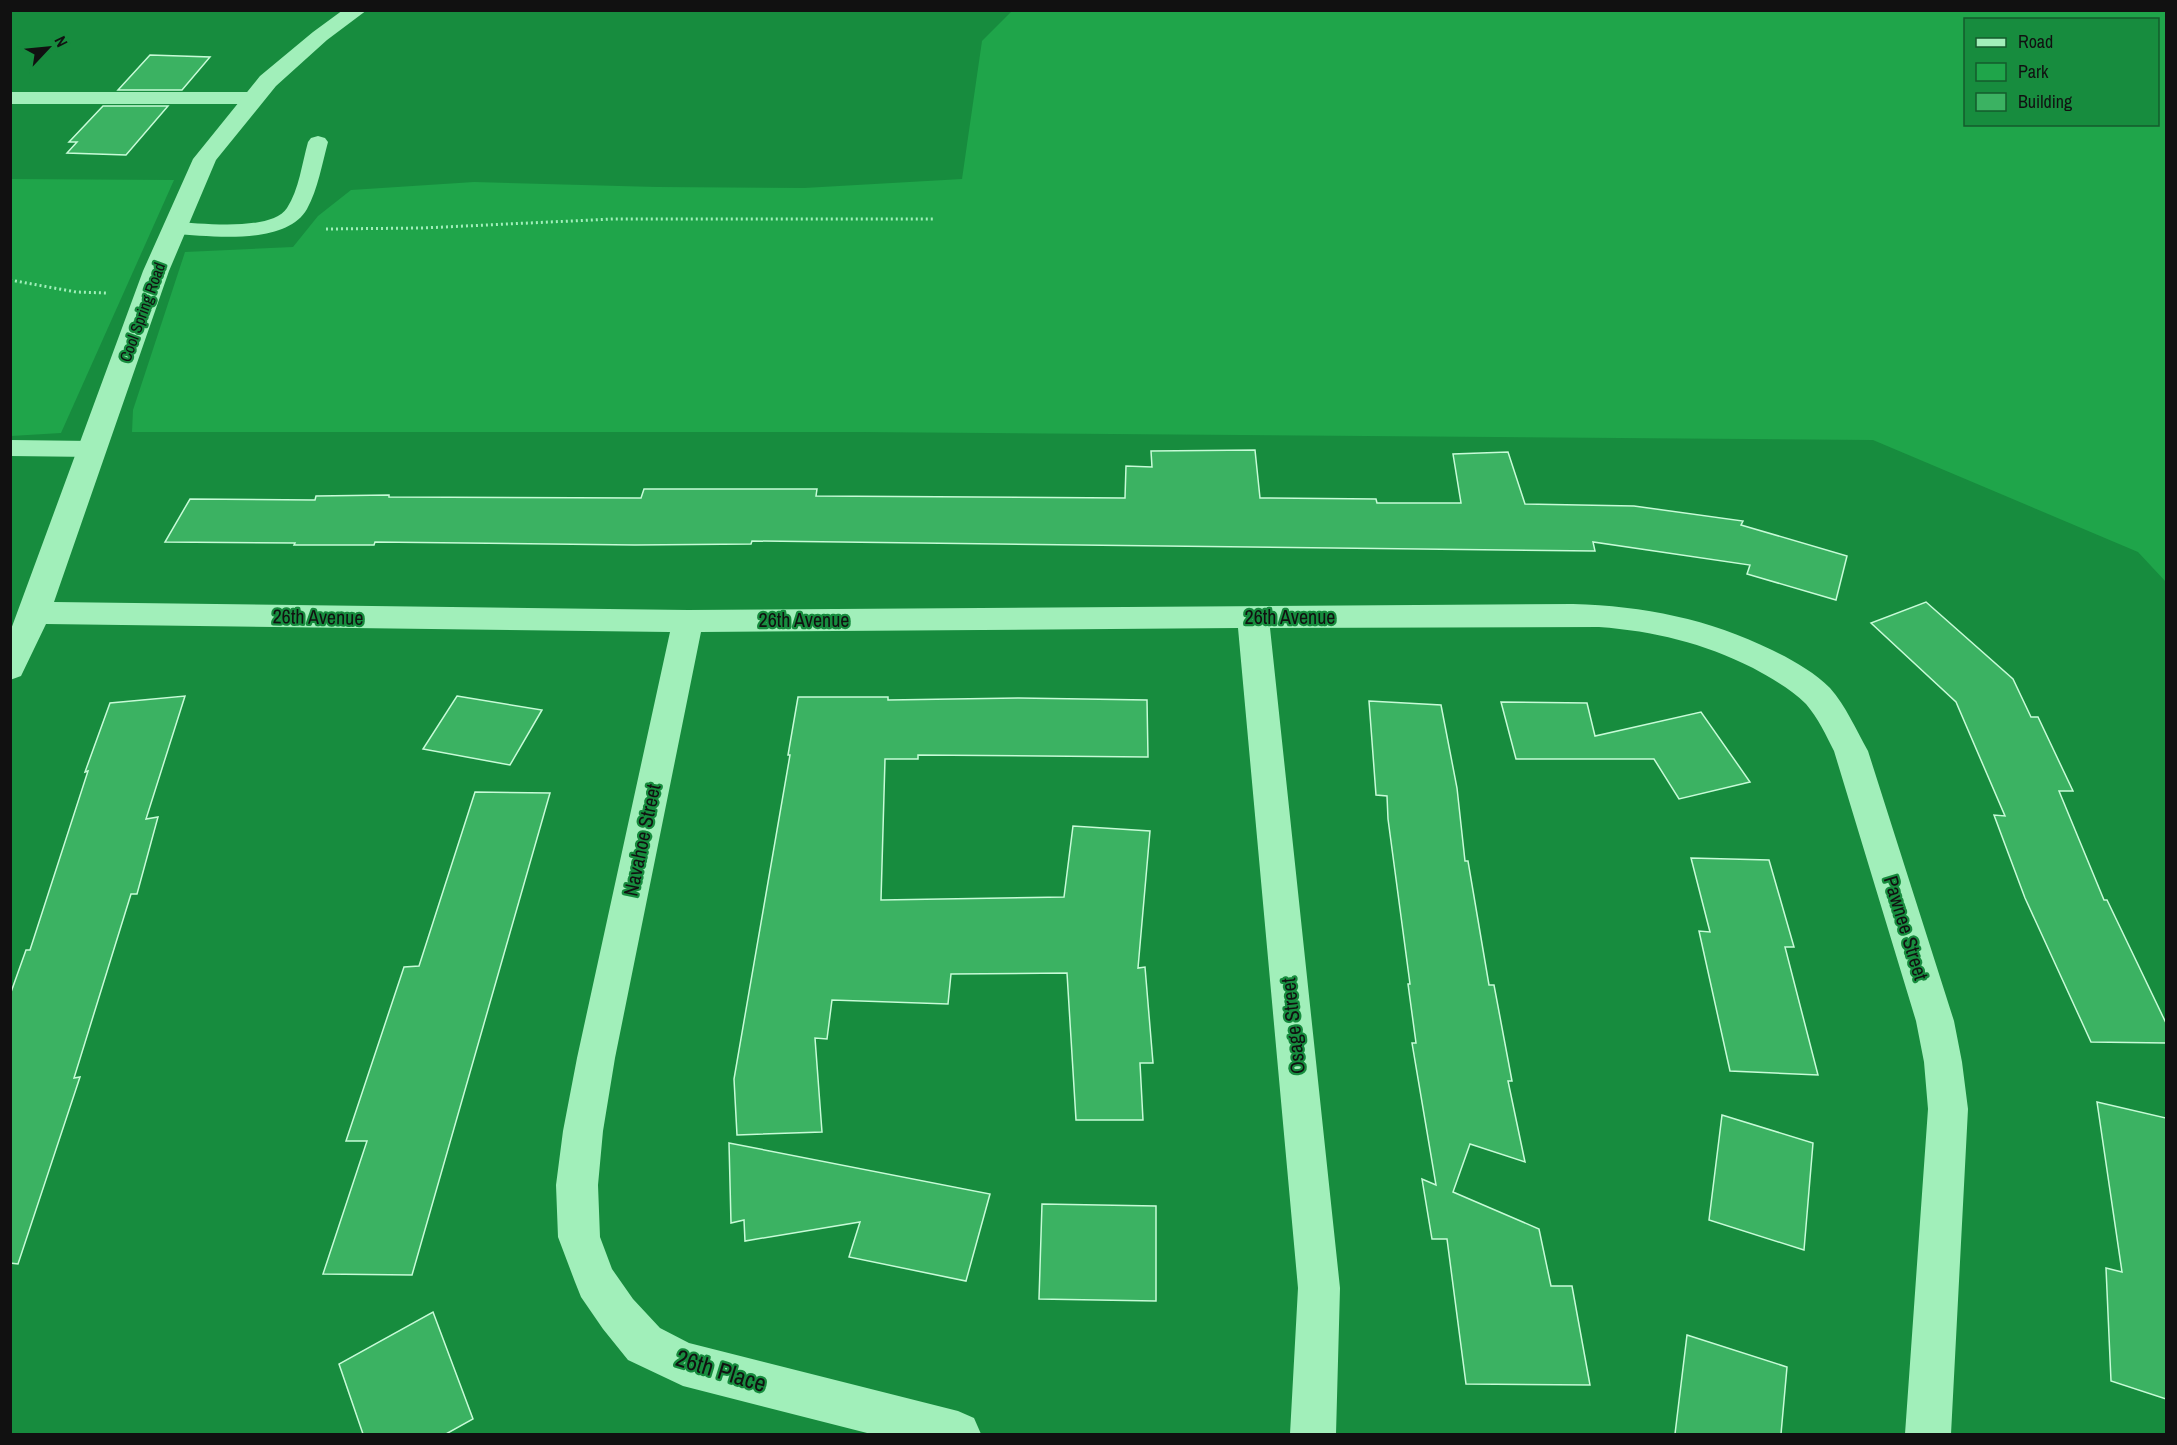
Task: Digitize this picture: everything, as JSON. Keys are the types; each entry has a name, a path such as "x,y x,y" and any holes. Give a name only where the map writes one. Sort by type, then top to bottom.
{"street":[{"name":"Cool Spring Road","path":"10,668 35,613 156,271 205,159 268,81 299,53 357,10"},
{"name":"26th Avenue","path":"35,613 688,621 1573,615"},
{"name":"Pawnee Street","path":"1573,615 1623,616 1662,622 1693,629 1749,652 1812,690 1833,718 1851,751 1931,1011 1943,1062 1948,1109 1928,1434"},
{"name":"Osage Street","path":"1253,618 1319,1288 1313,1434"},
{"name":"Navahoe Street","path":"596,1058 688,621"},
{"name":"26th Place","path":"596,1058 576,1185 579,1237 596,1282 618,1314 644,1344 683,1364 958,1434"}],"lane":[{"path":"10,98 254,98"},
{"path":"175,228 234,230 268,227 292,215 304,192 318,142"},
{"path":"10,448 93,449"}],"path":[{"path":"268,227 423,228 614,219 935,219"},
{"path":"10,280 76,292 148,295"}],"green space":[{"path":"1013,10 2166,11 2166,582 2138,552 1873,440 863,432 132,432 133,410 185,252 293,247 318,216 351,190 474,182 804,188 962,179 982,41"},
{"path":"11,179 174,180 61,433 11,436"}],"building":[{"path":"150,55 210,57 182,90 118,90"},
{"path":"103,106 168,106 126,155 67,153 77,142 69,142"},
{"path":"1255,450 1260,498 1376,499 1377,503 1461,503 1453,454 1508,452 1525,504 1634,506 1743,521 1741,525 1847,556 1836,600 1747,574 1750,565 1593,542 1595,551 752,541 751,544 635,545 375,542 374,545 294,545 295,543 165,542 190,499 315,500 316,496 389,495 389,497 641,498 644,489 817,489 816,496 1125,498 1126,466 1152,467 1151,451"},
{"path":"1926,602 2013,679 2031,717 2038,717 2073,791 2059,791 2104,900 2107,900 2166,1023 2166,1043 2091,1042 2025,898 1994,815 2005,816 1956,702 1871,623"},
{"path":"185,696 146,819 158,817 137,894 131,894 74,1078 80,1077 18,1264 10,1263 10,995 26,950 30,950 88,771 85,772 110,703"},
{"path":"457,696 542,710 510,765 423,749"},
{"path":"798,697 888,697 888,700 1019,698 1147,700 1148,757 918,755 918,759 885,759 881,900 1064,897 1073,826 1150,831 1138,968 1145,967 1153,1063 1140,1063 1143,1120 1076,1120 1067,973 951,974 948,1004 832,1000 827,1039 815,1038 822,1132 737,1135 734,1079"},
{"path":"1369,701 1441,705 1457,788 1465,861 1468,861 1489,985 1494,985 1512,1081 1508,1081 1525,1162 1470,1144 1453,1192 1539,1229 1551,1286 1572,1286 1590,1385 1466,1384 1447,1239 1432,1239 1422,1179 1436,1185 1412,1043 1416,1043 1387,796 1376,795"},
{"path":"1501,702 1587,703 1595,736 1701,712 1750,782 1679,799 1654,759 1516,759"},
{"path":"475,792 550,793 412,1275 323,1274 367,1141 346,1141 404,967 419,966"},
{"path":"1691,858 1769,860 1794,947 1785,947 1818,1075 1730,1071 1699,931 1710,932"},
{"path":"2097,1102 2166,1118 2166,1399 2111,1381 2106,1268 2122,1272"},
{"path":"1722,1115 1813,1143 1804,1250 1709,1220"},
{"path":"729,1143 990,1194 966,1281 849,1257 860,1222 745,1241 744,1220 731,1223"},
{"path":"1042,1204 1156,1206 1156,1301 1039,1299"},
{"path":"433,1312 473,1419 446,1434 363,1434 339,1364"},
{"path":"1687,1335 1787,1367 1781,1434 1675,1434"}]}
